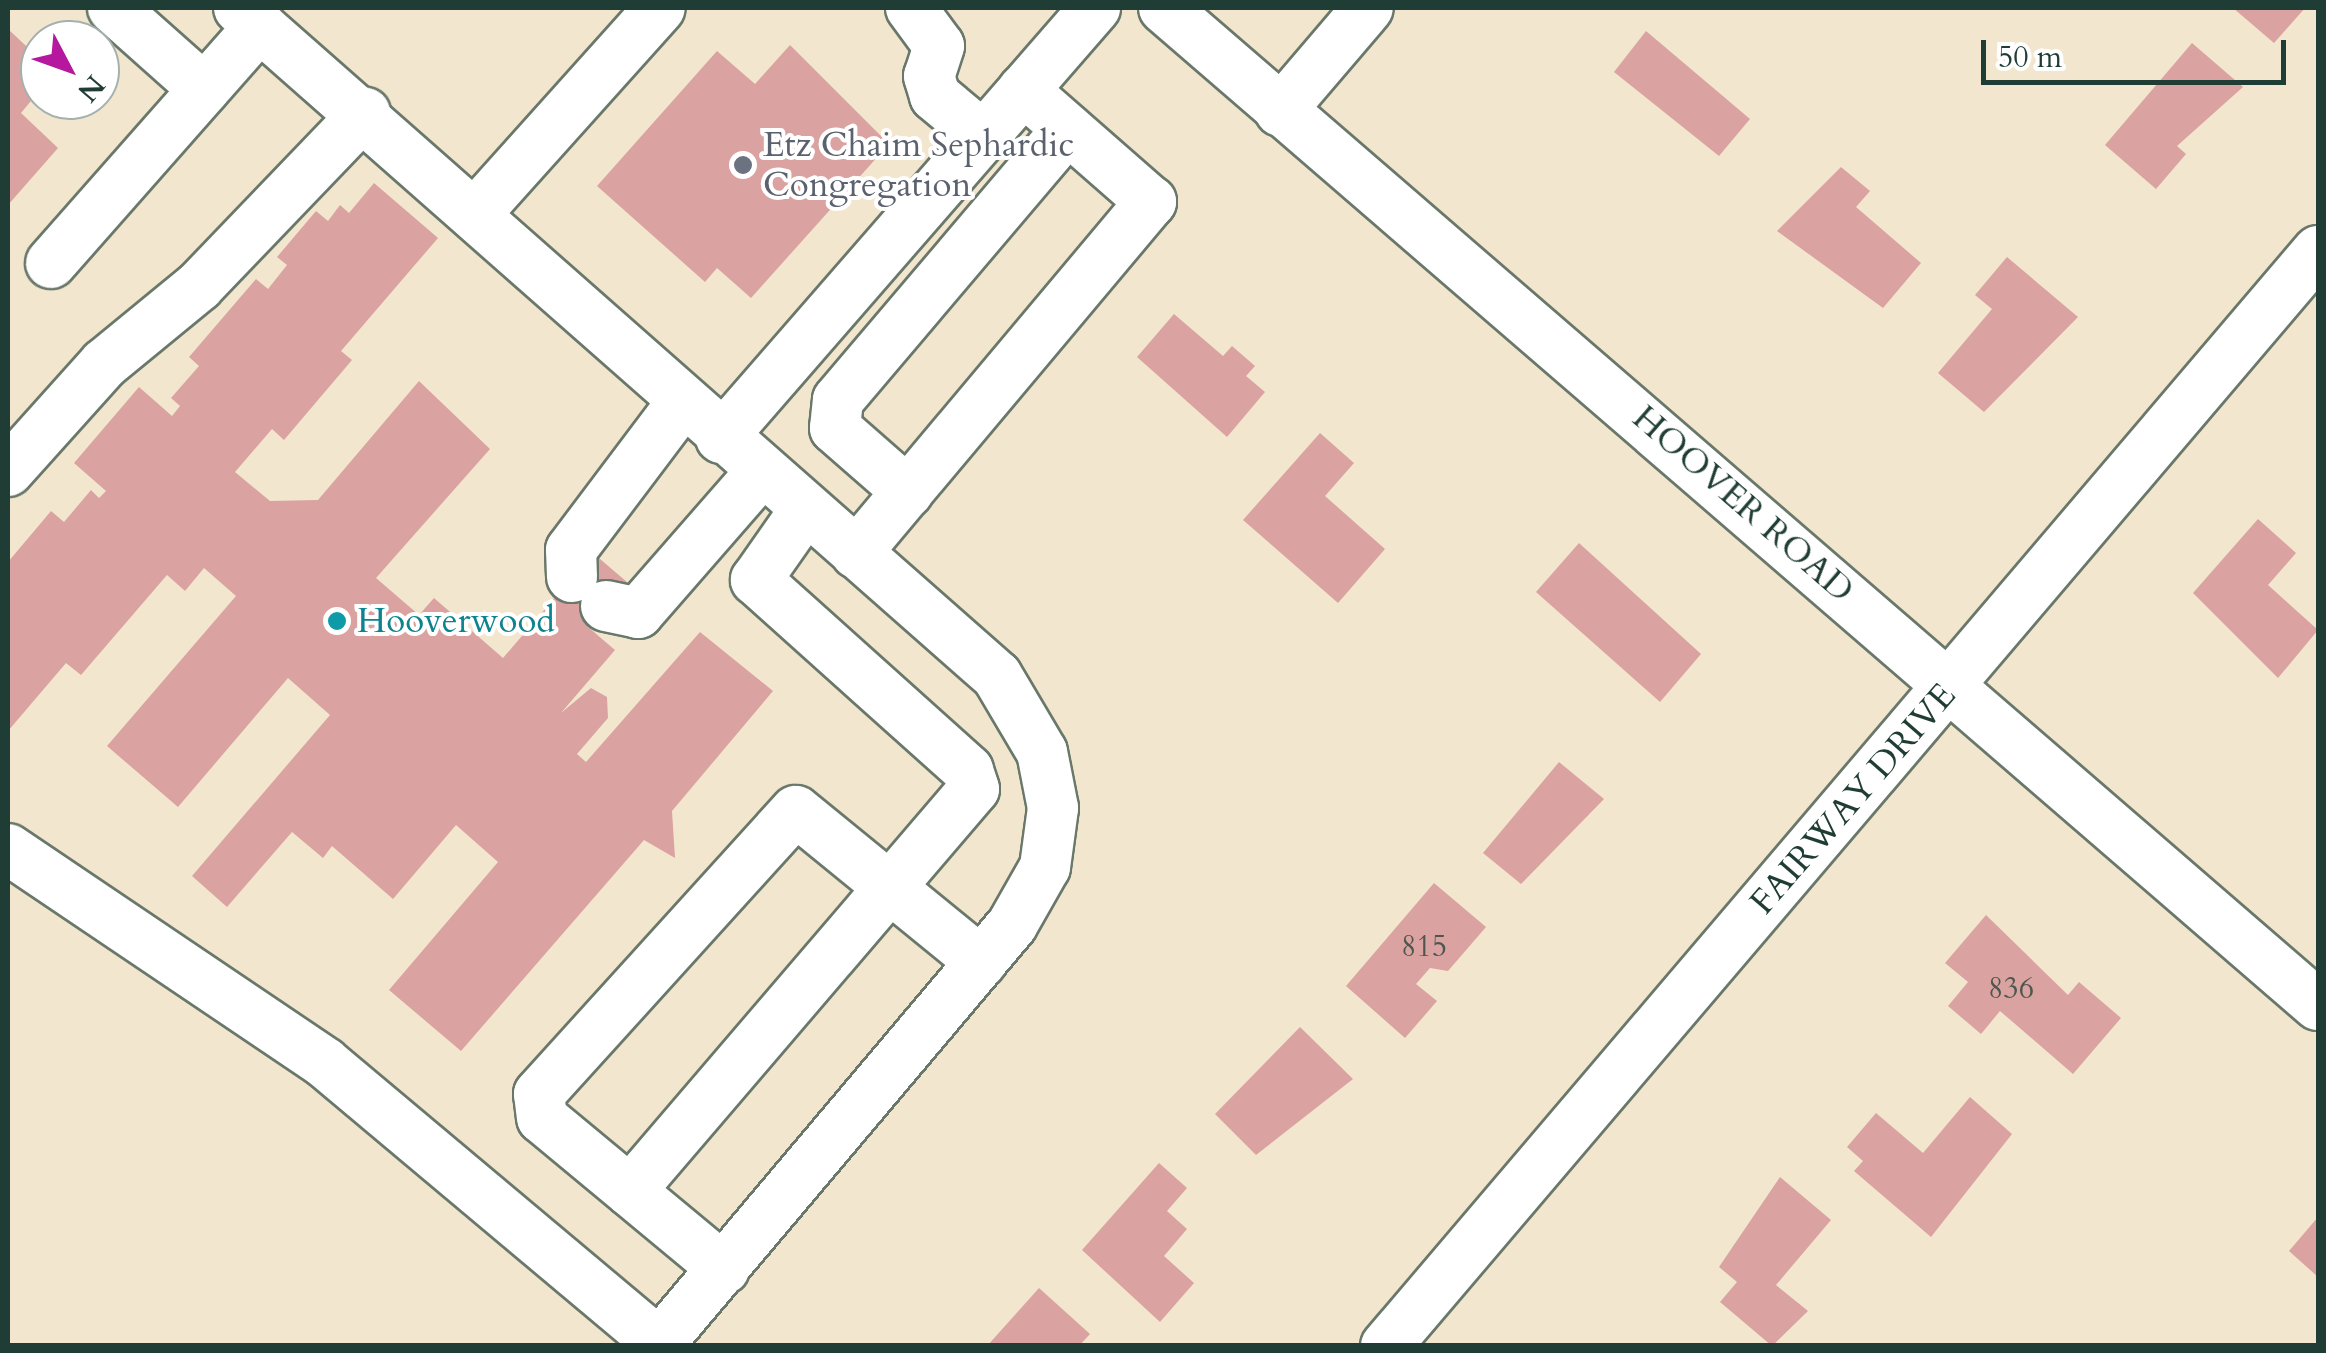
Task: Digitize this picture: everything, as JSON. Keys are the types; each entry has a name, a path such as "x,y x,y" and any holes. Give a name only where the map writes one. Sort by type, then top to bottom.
{"street":[{"path":"113,8 204,89"},
{"path":"476,213 660,8"},
{"path":"911,8 940,46 929,76 935,96 983,136"},
{"path":"721,438 1095,8"},
{"name":"HOOVER ROAD","path":"1164,8 2318,1004"},
{"path":"1280,111 1368,8"},
{"path":"8,849 324,1063 658,1344 981,962 1045,868 1053,808 1042,752 997,676 682,404 366,114 250,16 204,89 51,264"},
{"path":"856,553 1151,202 1024,90"},
{"path":"8,472 104,364 199,286 366,114"},
{"path":"908,492 835,428 838,400 1068,129"},
{"name":"FAIRWAY DRIVE","path":"1386,1346 2318,251"},
{"path":"682,404 571,550 589,592 638,613 760,472"},
{"path":"630,1190 890,885 970,798 972,780 756,580 805,510"},
{"path":"724,1269 542,1118 539,1094 782,819 809,816 981,962"}],"building":[{"path":"2233,8 2305,8 2274,43"},
{"path":"8,29 20,40 20,120 28,120 58,148 8,205"},
{"path":"1646,31 1750,119 1719,156 1614,72"},
{"path":"2192,43 2243,87 2177,146 2186,154 2156,189 2105,145"},
{"name":"Etz Chaim Sephardic Congregation","path":"790,45 889,144 751,298 717,268 705,282 597,186 717,51 755,84"},
{"path":"1841,167 1870,191 1856,207 1921,263 1883,308 1777,231"},
{"name":"Hooverwood","path":"374,183 438,238 341,351 352,360 284,440 272,429 235,472 270,501 318,500 419,381 490,449 376,578 419,615 434,598 503,658 593,553 627,582 588,627 615,650 561,713 591,688 607,697 608,718 577,754 586,762 700,632 773,691 672,811 675,858 644,840 461,1051 389,990 498,862 456,825 393,899 332,846 323,858 292,832 227,907 192,876 330,715 288,678 178,807 107,746 236,596 204,568 185,591 167,575 81,675 66,663 8,731 8,562 51,511 64,522 91,490 99,498 106,491 74,463 139,387 172,416 180,406 171,398 199,366 189,357 256,279 268,289 287,265 277,257 316,211 328,221 340,205 349,213"},
{"path":"2007,257 2078,317 1984,412 1938,373 1992,309 1975,295"},
{"path":"1174,314 1223,356 1232,346 1255,366 1246,376 1265,392 1227,437 1137,357"},
{"path":"1320,433 1354,463 1325,496 1385,549 1338,603 1243,520"},
{"path":"2258,519 2296,553 2268,585 2318,630 2278,678 2193,593"},
{"path":"1579,543 1701,654 1660,702 1536,592"},
{"path":"1559,762 1604,799 1521,884 1483,853"},
{"path":"1434,883 1486,927 1448,971 1430,968 1416,984 1437,1001 1405,1038 1346,986"},
{"path":"1986,915 2068,995 2079,982 2121,1018 2073,1074 2000,1011 1981,1034 1948,1006 1968,982 1945,963"},
{"path":"1300,1027 1353,1079 1256,1155 1215,1114"},
{"path":"1970,1097 2012,1134 1931,1237 1854,1171 1863,1161 1847,1147 1876,1113 1923,1153"},
{"path":"1159,1163 1187,1188 1167,1211 1187,1229 1164,1256 1194,1283 1160,1322 1082,1250"},
{"path":"1780,1177 1831,1220 1776,1285 1808,1311 1772,1346 1720,1302 1737,1282 1719,1267"},
{"path":"2318,1217 2318,1277 2289,1251"},
{"path":"1039,1288 1090,1334 1079,1346 987,1346"}],"place":[{"name":"Etz Chaim Sephardic Congregation","path":"743,165"},
{"name":"Hooverwood","path":"337,621"}]}
